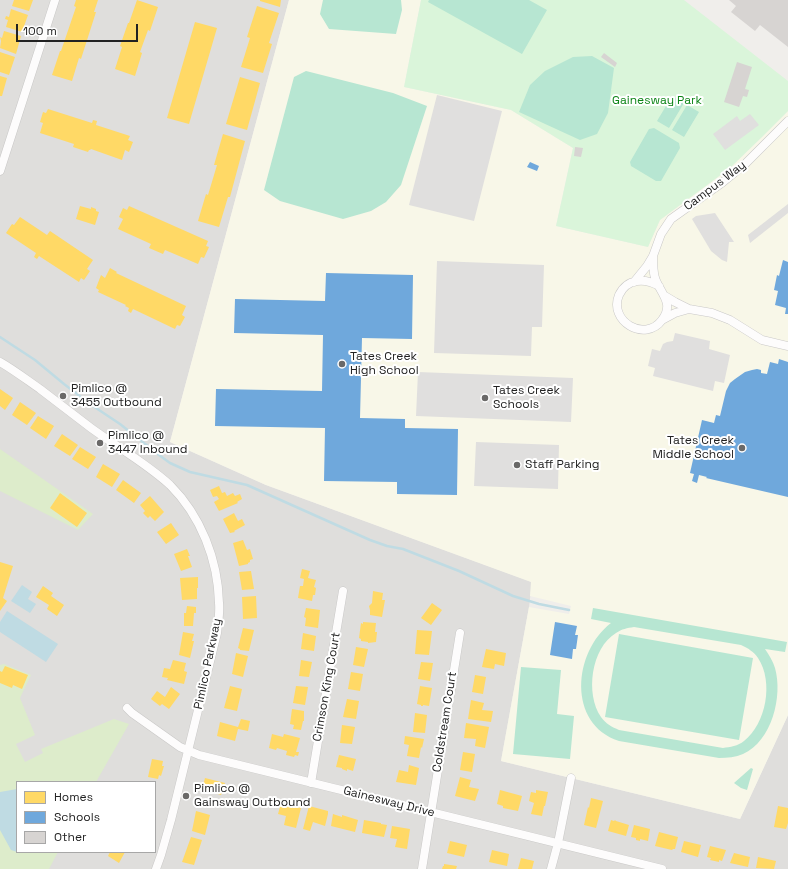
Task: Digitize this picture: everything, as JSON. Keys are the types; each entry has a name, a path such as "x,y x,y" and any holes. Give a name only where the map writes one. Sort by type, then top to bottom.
{"street":[{"path":"0,168 55,0"},
{"name":"Campus Way","path":"634,282 653,256 661,234 671,219 740,168 788,121"},
{"name":"Campus Way","path":"653,256 654,272 658,286"},
{"path":"662,320 666,312 667,304 665,296 658,286 653,283 640,280 626,286 619,296 617,307 622,320 633,328 639,330 652,328 662,320 675,313 689,309"},
{"path":"665,296 689,309 712,313 730,320 762,340 788,346"},
{"name":"Pimlico Parkway","path":"0,362 17,372 102,436 156,473 170,485 180,496 203,532 215,567 219,603 217,634 171,820 156,869"},
{"name":"Crimson King Court","path":"311,783 343,591"},
{"name":"Coldstream Court","path":"422,869 460,633"},
{"name":"Gainesway Drive","path":"127,708 180,747 199,755 662,869"},
{"path":"551,869 558,843 571,778"}],"shaded area":[{"path":"0,0 289,0 170,442 266,485 532,582 529,607 501,761 740,819 788,715 788,869 0,869"},
{"name":"Tates Creek Schools","path":"289,0 421,0 404,87 511,110 573,148 556,226 648,247 660,220 730,168 788,111 788,715 740,819 501,761 529,607 569,614 571,606 530,596 531,582 266,485 170,442"},
{"path":"437,95 502,111 474,221 409,205"},
{"path":"750,114 759,125 725,150 713,134 737,116 740,121"},
{"path":"788,204 788,213 750,243 748,235"},
{"path":"715,213 734,242 729,242 727,262 711,251 692,219 696,216"},
{"path":"437,261 544,265 542,327 532,327 531,356 434,353"},
{"path":"675,333 710,341 709,349 730,355 724,383 715,381 713,391 653,376 655,368 648,366 652,349 660,351 663,344 673,341"},
{"path":"418,372 573,378 571,422 416,416"},
{"name":"Staff Parking","path":"476,442 559,445 558,489 474,486"}],"green space":[{"path":"323,0 401,0 402,10 396,34 329,29 320,14"},
{"name":"Gainesway Park","path":"421,0 684,0 788,81 788,111 730,168 660,220 648,247 556,226 573,148 511,110 404,87"},
{"path":"429,0 529,0 547,10 522,54 428,2"},
{"path":"592,56 614,68 608,113 597,134 580,140 519,112 530,85 545,71 573,57"},
{"path":"306,71 393,93 427,106 401,185 386,202 371,211 343,219 280,201 264,190 294,77"},
{"path":"672,96 684,103 669,128 657,121"},
{"path":"687,105 699,112 684,137 672,130"},
{"path":"654,128 679,143 680,148 661,181 656,181 631,166 630,162 649,129"},
{"path":"0,449 93,514 78,530 0,491"},
{"path":"593,608 787,642 785,652 765,649 775,668 777,691 773,717 761,739 753,748 743,754 719,758 619,741 602,732 590,719 584,704 581,686 583,669 589,651 598,636 611,623 591,619","holes":["634,627 741,645 751,650 758,658 766,679 766,690 765,702 758,724 752,734 739,744 723,748 619,730 605,722 596,707 592,684 596,660 601,649 608,640 616,633 627,628"]},
{"path":"619,634 753,658 739,740 605,717"},
{"path":"4,664 31,675 20,698 35,735 16,744 25,762 43,753 41,749 114,719 129,724 97,781 16,781 16,853 57,853 49,869 0,869 0,665"},
{"path":"521,667 561,670 557,714 574,716 570,759 513,754"},
{"path":"751,768 753,769 747,790 734,783"}],"water":[{"path":"22,585 32,592 28,599 36,604 30,613 11,601"},
{"path":"7,611 58,644 46,662 0,632 0,622"},
{"path":"16,789 16,852 11,850 0,830 0,792"}],"building: Homes":[{"path":"14,0 33,0 29,11 12,6"},
{"path":"76,0 98,0 94,12 96,12 81,59 79,58 72,81 52,75 76,7 74,6"},
{"path":"137,0 158,7 150,31 148,30 140,52 142,53 135,76 115,69 122,47 120,46"},
{"path":"281,0 280,7 260,1"},
{"path":"257,6 279,13 269,43 272,44 263,73 241,67 250,38 247,37"},
{"path":"11,9 28,15 22,32 6,27 8,20 5,19 6,16 9,17"},
{"path":"195,22 217,28 189,124 167,118"},
{"path":"4,31 21,36 16,54 0,48 0,37 2,38"},
{"path":"0,52 15,57 9,75 0,72"},
{"path":"0,76 7,78 2,96 0,96"},
{"path":"240,77 260,83 247,130 226,124"},
{"path":"48,109 92,123 93,120 97,121 96,125 130,136 128,140 133,142 129,152 125,150 122,160 91,149 88,152 73,147 74,144 40,133 43,123 40,122 43,112 46,113"},
{"path":"223,134 245,141 230,197 228,197 219,227 198,221 217,165 214,165"},
{"path":"80,206 91,209 91,207 99,212 95,225 76,219"},
{"path":"129,206 208,241 206,246 209,247 204,258 201,257 198,264 165,250 163,254 149,248 151,244 118,229 123,219 119,217 123,208 127,210"},
{"path":"20,217 47,235 50,231 93,260 87,269 90,271 84,280 81,278 79,282 39,256 37,259 34,257 36,253 6,233 12,224 14,225"},
{"path":"110,268 117,272 116,273 186,306 182,315 185,317 180,326 177,325 175,329 133,309 131,313 128,311 129,308 125,306 126,305 98,292 99,290 96,288 101,275 105,278"},
{"path":"0,389 13,398 5,410 0,406"},
{"path":"20,402 36,413 27,425 12,415"},
{"path":"38,416 54,426 46,439 30,428"},
{"path":"62,434 78,445 70,456 54,446"},
{"path":"80,447 96,457 88,469 72,459"},
{"path":"103,464 120,474 112,487 96,477"},
{"path":"123,480 141,493 134,503 116,490"},
{"path":"219,486 222,493 225,492 227,496 233,493 235,496 240,494 242,499 237,502 238,503 219,511 214,502 219,499 217,496 213,497 210,490"},
{"path":"60,493 87,513 77,527 50,508"},
{"path":"150,496 164,512 155,521 150,516 148,518 143,513 145,511 140,505"},
{"path":"234,513 238,521 242,519 245,525 234,531 235,532 230,533 223,519"},
{"path":"171,523 179,535 166,544 157,532"},
{"path":"243,540 247,550 250,549 253,559 250,560 248,564 239,566 233,543"},
{"path":"187,549 192,567 181,571 174,554"},
{"path":"0,562 13,566 3,598 7,601 0,611"},
{"path":"302,569 310,571 308,578 316,580 314,587 316,588 315,595 313,595 312,601 298,598 300,586 303,586 304,579 300,578"},
{"path":"251,571 254,589 242,590 239,572"},
{"path":"198,577 197,599 182,600 180,578"},
{"path":"43,586 53,593 51,596 64,605 57,616 47,609 49,605 36,597"},
{"path":"373,591 383,593 382,600 385,600 382,617 370,615 369,606 372,603"},
{"path":"256,596 257,618 243,619 242,597"},
{"path":"432,603 442,610 431,625 421,618"},
{"path":"187,606 196,607 193,626 184,626 184,613 186,613"},
{"path":"306,608 320,610 318,628 305,626 306,618 304,617"},
{"path":"363,622 376,623 376,642 368,643 361,641 359,638 361,623 363,624"},
{"path":"243,628 254,630 249,651 240,650 238,648"},
{"path":"417,630 432,631 429,655 415,654"},
{"path":"183,632 194,634 190,658 179,655"},
{"path":"303,633 316,636 314,651 301,649"},
{"path":"356,647 368,649 364,667 353,665"},
{"path":"486,649 506,653 504,666 495,664 494,669 482,667"},
{"path":"236,653 248,656 243,677 232,674"},
{"path":"173,660 186,663 184,671 187,672 184,684 167,680 168,678 162,677 164,668 170,669"},
{"path":"301,660 312,662 309,677 299,676"},
{"path":"421,662 433,663 430,681 418,679"},
{"path":"5,666 28,675 22,689 13,685 12,688 0,683 0,671 2,672"},
{"path":"351,672 363,674 360,691 348,689"},
{"path":"475,675 486,677 483,694 472,692"},
{"path":"230,686 242,689 237,711 224,708"},
{"path":"296,686 308,687 305,705 293,703"},
{"path":"420,686 432,688 429,706 421,706 417,704"},
{"path":"171,687 180,694 169,709 162,704 160,706 151,699 157,691 165,697"},
{"path":"347,699 359,701 356,719 343,717"},
{"path":"471,700 484,703 482,710 493,711 491,722 468,719"},
{"path":"292,709 304,711 304,721 301,730 293,729 294,725 290,724"},
{"path":"415,713 427,715 425,733 413,732"},
{"path":"241,719 250,721 248,731 238,729 235,741 217,736 220,722 238,727"},
{"path":"466,723 489,727 485,748 475,746 476,739 464,738"},
{"path":"342,725 355,727 352,744 340,743"},
{"path":"272,734 283,737 284,734 300,738 296,752 299,752 298,756 295,755 294,757 286,755 287,751 277,748 276,750 269,748"},
{"path":"405,736 424,739 419,758 407,756 409,745 404,744"},
{"path":"463,752 475,754 472,772 460,770"},
{"path":"339,755 356,759 353,771 347,769 347,771 336,767"},
{"path":"152,759 163,761 162,766 164,766 161,776 159,775 158,779 148,777"},
{"path":"409,765 419,768 416,785 396,782 399,770 408,772"},
{"path":"460,777 471,780 469,787 479,789 475,801 455,796"},
{"path":"205,778 225,783 221,795 202,789"},
{"path":"500,790 522,796 518,811 503,808 503,806 497,804"},
{"path":"536,790 548,792 542,816 531,814 534,803 529,801 531,792 536,793"},
{"path":"591,798 603,801 596,828 584,825"},
{"path":"290,801 296,803 295,806 301,808 296,828 284,825 286,816 278,814 281,803 289,805"},
{"path":"309,806 328,811 325,826 313,822 310,831 303,829"},
{"path":"778,806 788,808 788,823 786,829 774,827"},
{"path":"196,811 210,815 205,835 192,831"},
{"path":"333,814 358,820 355,832 331,826"},
{"path":"364,820 387,825 384,837 362,833"},
{"path":"611,820 629,825 626,836 608,831"},
{"path":"634,825 650,829 648,841 640,839 640,841 631,837"},
{"path":"392,826 410,829 407,849 395,847 397,839 390,838"},
{"path":"659,832 678,837 675,849 672,850 655,846"},
{"path":"191,837 202,840 194,865 182,862"},
{"path":"450,841 467,845 464,857 447,853"},
{"path":"684,841 701,845 698,857 681,852"},
{"path":"710,846 726,850 722,861 719,860 719,862 710,860 711,858 707,857"},
{"path":"492,850 509,854 507,866 489,862"},
{"path":"110,853 124,853 119,863 108,856"},
{"path":"734,853 750,857 748,867 730,863"},
{"path":"758,857 776,861 774,869 756,868"},
{"path":"521,858 534,861 532,869 518,869"},
{"path":"444,864 457,866 456,869 442,869"}],"building: Schools":[{"path":"530,162 539,166 537,171 527,167"},
{"path":"783,260 788,262 788,314 785,314 786,308 775,305 778,291 774,290 777,275 779,276"},
{"name":"Tates Creek High School","path":"326,273 413,275 412,339 362,338 360,418 405,419 405,428 458,429 457,495 397,494 397,482 324,481 325,428 215,426 216,389 322,391 323,335 234,333 235,299 325,301"},
{"name":"Tates Creek Middle School","path":"779,359 788,362 788,497 706,478 707,477 699,475 697,483 692,481 694,474 690,473 702,420 714,423 716,415 720,416 726,391 730,383 735,379 745,372 757,369 761,370 761,373 767,374 770,362 778,364"},
{"path":"555,622 577,626 575,635 578,635 576,649 573,649 572,659 550,655"}],"building: Other":[{"path":"729,0 788,0 788,47 760,25 755,31 731,12 736,6"},
{"path":"604,53 617,63 615,67 601,57"},
{"path":"737,62 752,67 745,89 749,90 747,97 743,96 739,107 724,102"},
{"path":"575,147 583,148 581,157 574,156"}],"waterway":[{"path":"0,337 35,360 90,404 120,424 170,463 190,472 247,485 370,540 387,546 403,549 459,571 513,596 539,604 569,610"}],"place":[{"name":"Tates Creek High School","path":"342,364"},
{"name":"Pimlico @ 3455 Outbound","path":"63,396"},
{"name":"Tates Creek Schools","path":"485,398"},
{"name":"Pimlico @ 3447 Inbound","path":"100,443"},
{"name":"Tates Creek Middle School","path":"742,448"},
{"name":"Staff Parking","path":"517,465"},
{"name":"Pimlico @ Gainsway Outbound","path":"186,796"}]}
